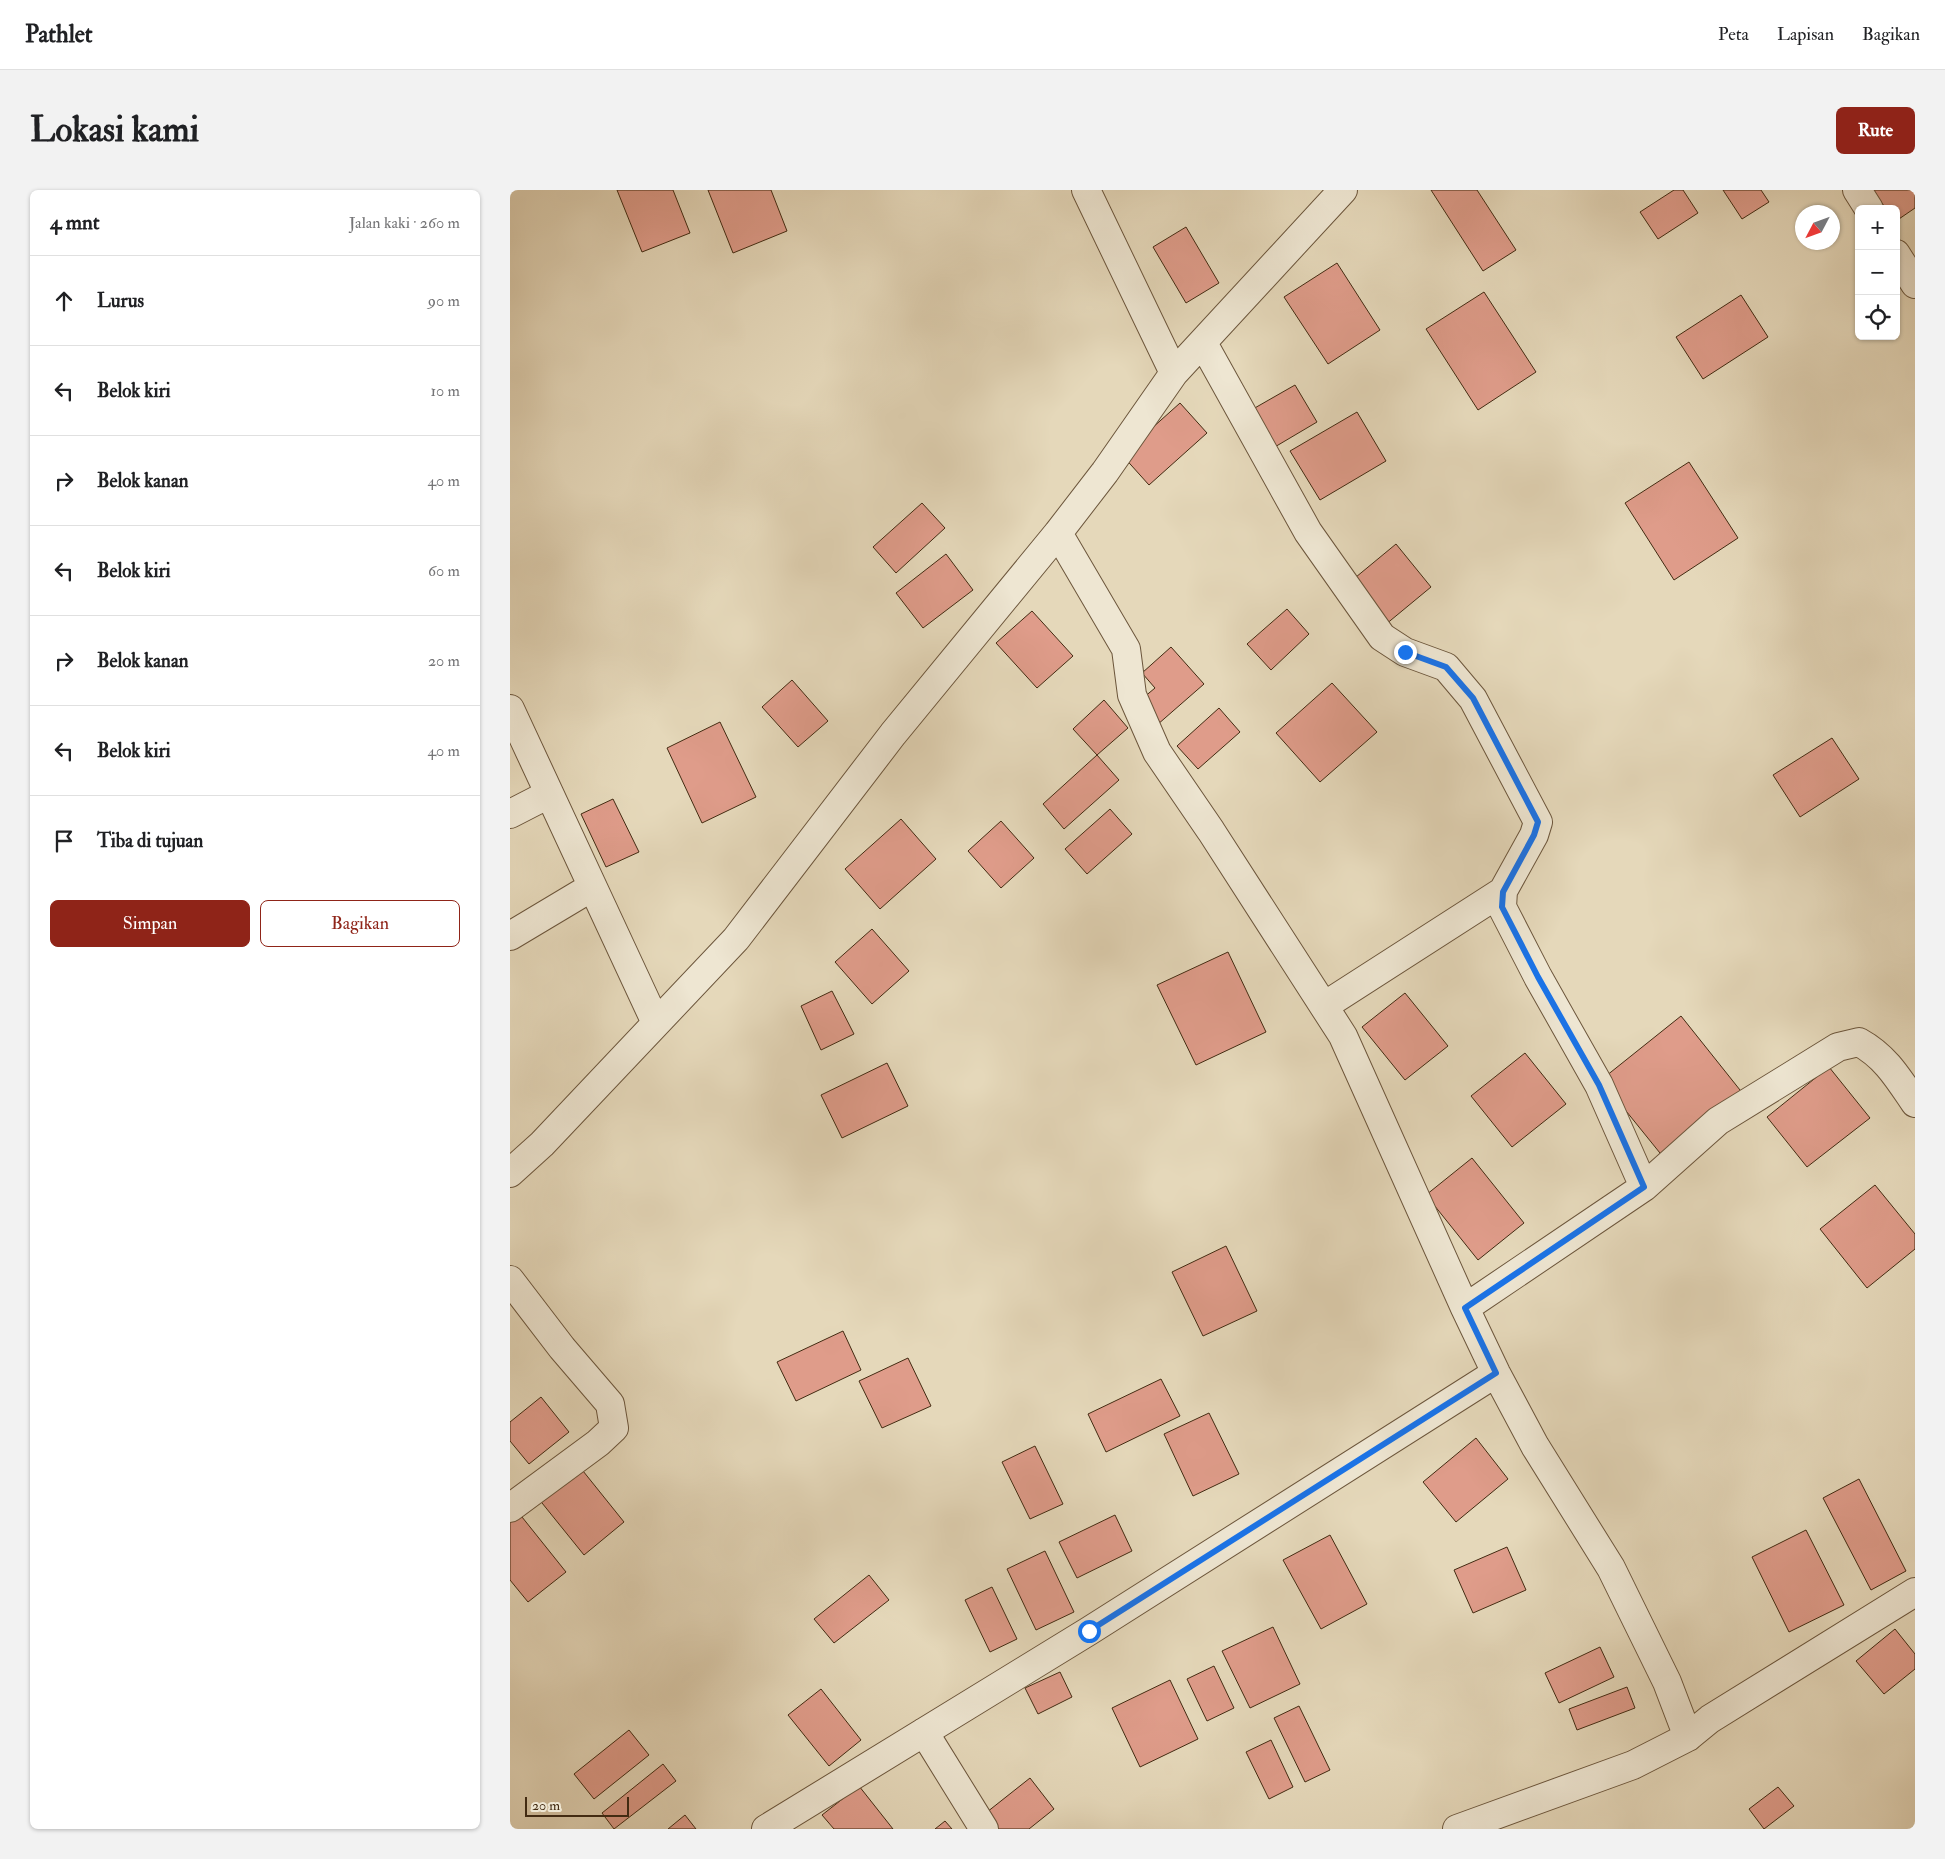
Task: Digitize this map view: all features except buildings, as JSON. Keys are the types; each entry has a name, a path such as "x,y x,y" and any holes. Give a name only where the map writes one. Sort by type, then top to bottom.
{"street":[{"path":"1086,190 1174,373"},
{"path":"510,1174 542,1144 736,939 893,734 1058,534 1105,472 1174,373 1343,190"},
{"path":"1857,190 1866,205"},
{"path":"1900,260 1915,284"},
{"path":"1203,343 1308,532 1382,637 1405,652 1446,667 1473,698 1538,822 1534,835 1503,892 1502,907 1538,977 1599,1085 1644,1187"},
{"path":"1058,534 1126,650 1132,695 1157,752 1211,831 1343,1036 1496,1373 1535,1446 1611,1568 1667,1682 1688,1737"},
{"path":"510,710 656,1023"},
{"path":"510,814 549,794"},
{"path":"510,936 592,887"},
{"path":"1324,1006 1503,892"},
{"path":"1465,1308 1644,1187 1718,1121 1838,1047 1859,1042 1874,1050 1891,1068 1915,1103"},
{"path":"510,1280 562,1348 610,1404 614,1428 598,1443 510,1508"},
{"path":"766,1829 1089,1631 1496,1373"},
{"path":"1457,1829 1633,1765 1688,1737 1710,1719 1915,1592"},
{"path":"924,1732 984,1829"}],"route":[{"path":"1089,1631 1496,1373 1465,1308 1644,1187 1599,1085 1538,977 1502,907 1503,892 1534,835 1538,822 1473,698 1446,667 1405,652"}]}
